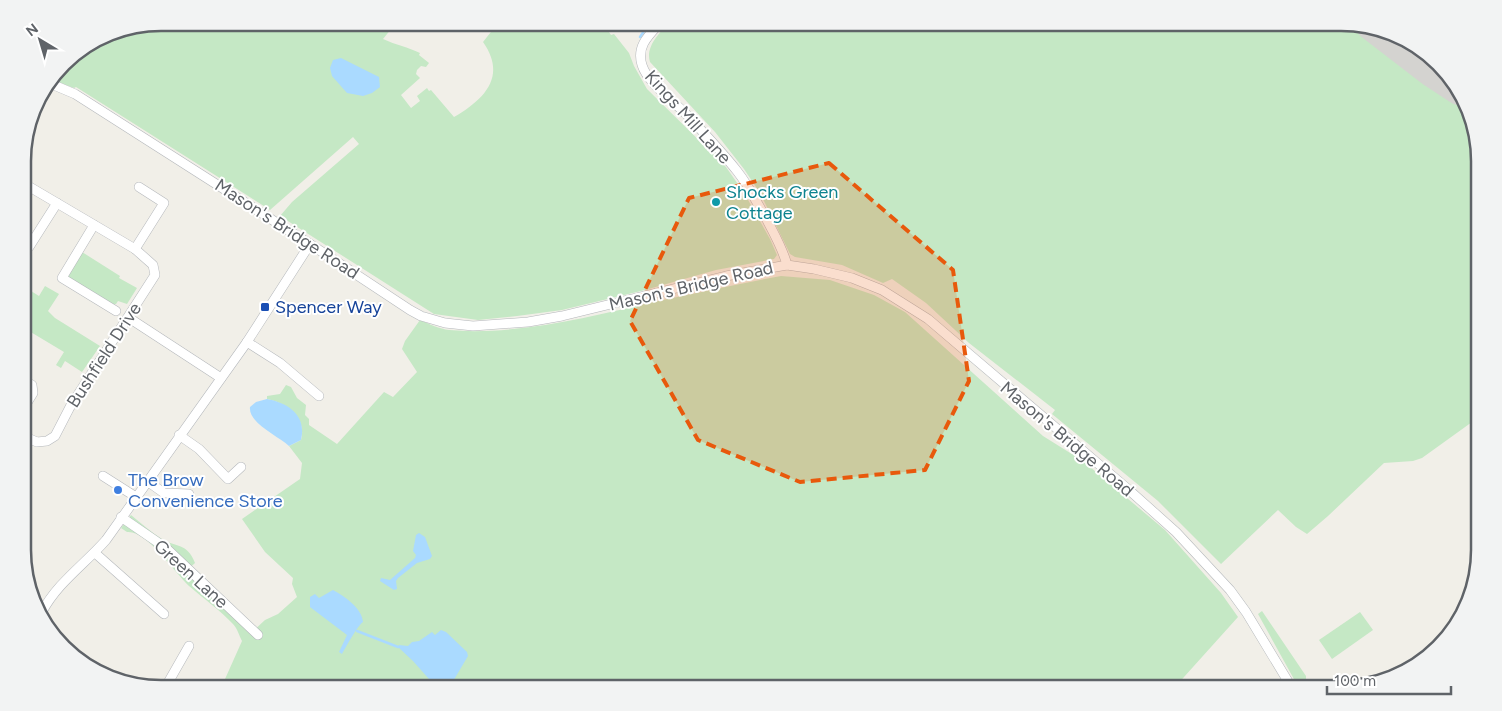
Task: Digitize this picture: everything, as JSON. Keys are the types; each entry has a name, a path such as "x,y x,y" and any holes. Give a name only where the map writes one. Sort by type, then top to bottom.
{"street":[{"name":"Kings Mill Lane","path":"652,31 644,40 641,59 643,67 651,80 686,115 737,172 751,192 770,227 785,256 787,265"},
{"name":"Mason's Bridge Road","path":"56,86 75,94 416,313 445,324 474,326 512,324 554,317 723,276 787,265 852,278 882,290 928,320 1129,490 1200,557 1230,590 1246,612 1287,679"},
{"path":"135,249 164,203 139,187"},
{"name":"Bushfield Drive","path":"31,439 37,442 47,441 55,436 70,408 155,275 153,265 135,249 32,188"},
{"path":"32,243 57,203"},
{"path":"94,226 62,278 116,311"},
{"path":"45,608 66,579 95,553 122,517 247,342 310,244"},
{"path":"128,318 221,378"},
{"path":"247,342 280,363 319,396"},
{"path":"179,436 199,449 228,479 242,467"},
{"path":"103,476 136,496"},
{"path":"147,481 164,493 189,494"},
{"name":"Green Lane","path":"122,517 166,548 258,634"},
{"path":"95,553 164,614"},
{"path":"170,680 190,646"}],"highlighted area":[{"path":"829,163 953,270 969,381 925,470 800,482 698,440 630,321 689,198"}],"green space":[{"path":"390,31 383,39 420,53 419,55 429,63 426,67 421,66 417,70 416,74 420,78 401,95 411,108 420,101 417,96 427,88 429,91 431,90 454,117 475,102 489,86 493,76 493,66 490,54 483,42 492,31 608,31 611,35 614,34 629,53 647,89 726,167 740,187 741,196 747,198 777,255 774,259 716,270 645,290 562,310 478,320 434,314 280,216 292,202 359,144 353,137 270,210 76,87 58,82 75,63 111,41 144,32"},
{"path":"662,31 1341,31 1369,35 1432,83 1453,96 1461,111 1466,127 1471,161 1471,423 1422,458 1413,461 1384,463 1307,534 1296,527 1278,510 1221,564 1158,501 1052,414 1055,410 969,343 926,303 892,279 883,283 842,265 795,257 790,254 760,193 744,169 715,132 650,62 651,45"},
{"path":"1403,47 1420,58 1436,73"},
{"path":"82,252 137,288 127,304 118,301 116,304 111,305 69,278 68,275"},
{"path":"781,276 830,280 874,295 905,312 1043,436 1083,461 1165,530 1221,593 1238,617 1182,679 225,680 242,641 236,628 223,614 189,586 152,545 135,533 127,532 121,528 131,515 162,539 185,549 192,556 195,563 186,571 252,632 265,620 278,614 297,597 292,584 293,578 265,552 242,519 300,479 302,463 289,446 301,440 301,425 294,413 282,404 267,399 267,396 280,394 286,385 291,387 297,398 306,405 305,415 309,419 309,425 337,444 384,392 393,397 417,372 402,349 405,341 420,320 449,330 474,331 526,328 578,319"},
{"path":"45,286 59,294 48,311 55,318 100,346 82,372 65,361 61,368 56,365 64,352 32,333 32,291 39,296"},
{"path":"1262,611 1306,676 1306,679 1294,679 1258,614"},
{"path":"1360,612 1373,630 1332,659 1319,640"}],"water":[{"path":"341,58 379,77 380,87 372,93 363,96 347,93 332,76 330,68 333,60"},
{"path":"267,399 289,407 299,418 302,432 301,440 289,446 265,429 254,418 250,407 256,402"},
{"path":"419,533 425,537 432,556 430,559 417,563 398,578 396,581 397,589 394,590 380,581 381,578 390,580 415,558 416,555 413,551 416,535"},
{"path":"333,590 356,607 363,622 342,654 339,652 347,635 310,607 310,597 315,594 319,598"},
{"path":"441,630 446,632 467,652 468,656 454,680 430,680 398,647 399,645 408,646 432,632 435,635"}],"waterway":[{"path":"640,37 644,31"},
{"path":"357,631 398,647"}],"taxiway":[{"path":"1380,37 1447,87"}],"place":[{"name":"Shocks Green Cottage","path":"716,202"},
{"name":"Spencer Way","path":"265,307"},
{"name":"The Brow Convenience Store","path":"118,490"}]}
